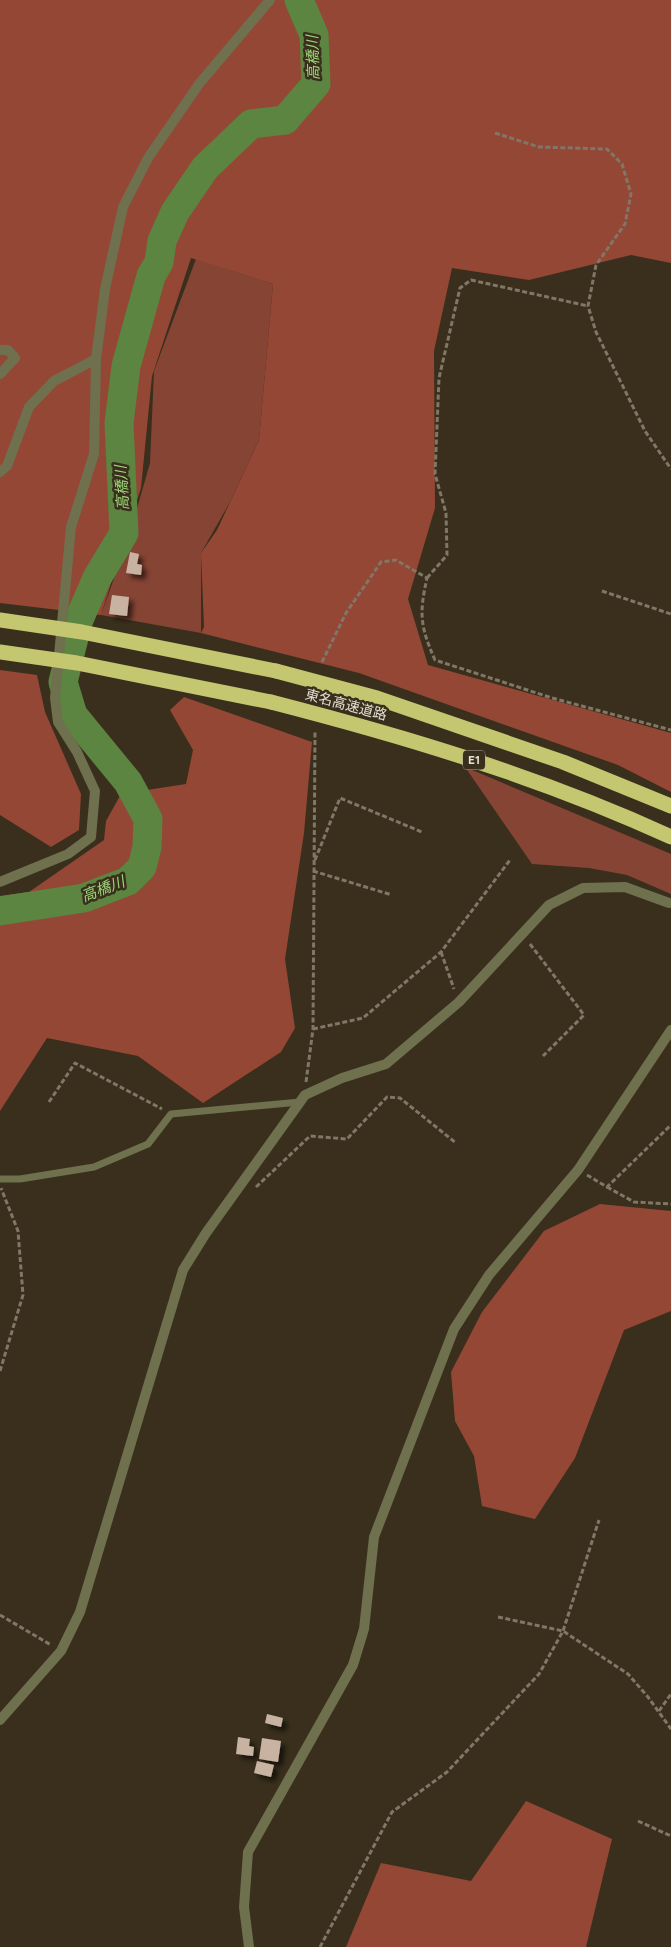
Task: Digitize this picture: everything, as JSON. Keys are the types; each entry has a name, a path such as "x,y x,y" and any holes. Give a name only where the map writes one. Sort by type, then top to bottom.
{"highway":[{"name":"東名高速道路","path":"0,620 82,632 276,671 386,701 563,762 671,806"},
{"name":"東名高速道路","path":"0,652 77,663 271,702 387,732 497,768 671,837"}],"street":[{"path":"0,882 68,854 91,837 96,791 77,752 58,722 56,698 71,527 94,454 96,359 105,289 123,207 148,158 194,92 270,0"},
{"path":"0,350 8,350 15,358 0,374"},
{"path":"0,472 8,466 29,407 54,381 96,359"},
{"path":"0,1720 61,1651 80,1612 183,1270 206,1233 241,1187 302,1099 342,1078 386,1064 459,1002 549,904 582,888 625,887 670,902"},
{"path":"249,1947 244,1907 248,1852 353,1665 364,1628 374,1537 454,1330 490,1275 578,1170 671,1030"}],"lane":[{"path":"0,1179 20,1179 94,1167 148,1144 171,1114 302,1099"}],"path":[{"path":"494,133 539,147 606,149 622,164 631,194 626,224 596,265 588,306 596,332 646,431 671,469"},
{"path":"588,306 471,280 460,288 439,378 435,474 446,513 447,555 427,578 421,604 422,632 435,660 552,698 671,730"},
{"path":"322,662 346,613 381,562 396,560 427,578"},
{"path":"602,591 671,614"},
{"path":"302,1099 313,1029 315,732"},
{"path":"314,862 340,798 422,832"},
{"path":"313,1029 363,1018 441,952 510,860"},
{"path":"313,871 392,895"},
{"path":"522,933 584,1015 543,1056"},
{"path":"441,952 459,1002"},
{"path":"49,1102 75,1063 171,1114"},
{"path":"241,1187 254,1189 310,1136 347,1139 387,1098 400,1098 456,1143"},
{"path":"607,1187 671,1125"},
{"path":"578,1170 634,1202 671,1204"},
{"path":"0,1185 18,1231 23,1295 0,1371"},
{"path":"320,1947 392,1812 447,1772 538,1674 563,1631 599,1520"},
{"path":"0,1615 61,1651"},
{"path":"498,1617 563,1631 628,1674 659,1711 671,1729"},
{"path":"659,1711 671,1694"},
{"path":"638,1821 671,1836"}],"shaded area":[{"path":"0,0 671,0 671,263 631,255 529,280 452,268 434,351 435,508 408,599 428,665 671,733 671,792 618,765 359,673 201,633 204,627 201,553 217,530 259,440 273,284 191,258 152,376 141,488 101,615 0,603"},
{"path":"196,259 273,284 259,440 230,502 201,553 201,633 101,615 130,533 150,463 154,371"},
{"path":"0,670 37,675 45,712 81,794 79,830 51,847 0,815"},
{"path":"184,697 312,742 304,833 285,959 295,1028 281,1052 203,1103 138,1056 47,1038 0,1111 0,896 29,892 104,840 106,821 121,794 186,784 193,750 170,710"},
{"path":"465,767 671,854 671,894 627,875 589,868 532,864"},
{"path":"600,1204 671,1211 671,1311 624,1330 575,1458 535,1519 482,1506 474,1456 455,1421 451,1372 482,1312 544,1231"},
{"path":"526,1801 612,1839 586,1947 346,1947 381,1863 471,1881"}],"building":[{"path":"130,552 139,554 137,564 142,565 141,575 126,573"},
{"path":"112,595 129,597 127,616 109,614"},
{"path":"267,1714 283,1718 281,1727 265,1723"},
{"path":"238,1737 250,1739 249,1746 254,1747 253,1756 236,1754"},
{"path":"262,1738 281,1741 278,1762 259,1759"},
{"path":"257,1761 274,1765 271,1777 254,1773"}],"waterway":[{"name":"高橋川","path":"0,911 84,898 128,881 142,867 147,847 148,819 128,782 73,715 63,682 78,622 97,578 124,533 119,423 126,366 151,276 159,262 162,241 175,212 205,168 251,124 285,120 316,84 314,35 299,0"}]}
